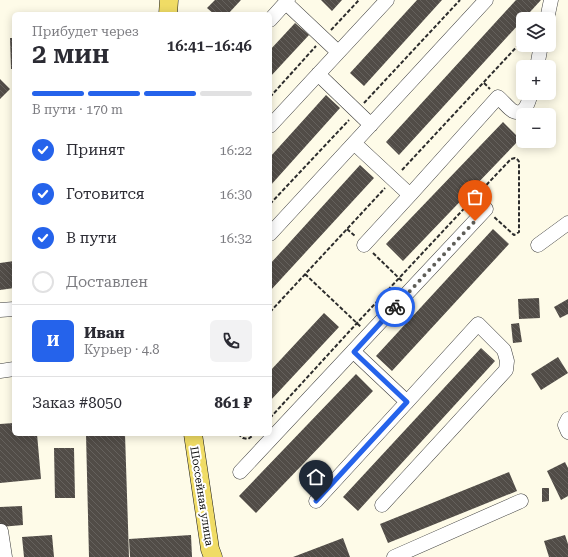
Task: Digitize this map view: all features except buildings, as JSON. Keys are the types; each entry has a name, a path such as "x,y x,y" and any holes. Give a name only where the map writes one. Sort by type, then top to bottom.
{"main road":[{"path":"168,12 169,0"},
{"name":"Шоссейная улица","path":"193,436 210,549 213,557"}],"street":[{"path":"272,124 387,0"},
{"path":"272,232 486,0"},
{"path":"548,12 551,0"},
{"path":"272,18 287,2 338,52"},
{"path":"318,74 371,125"},
{"path":"364,245 498,97 516,112 526,108 530,100"},
{"path":"354,143 410,195"},
{"path":"240,472 354,352 486,209"},
{"path":"538,245 568,223"},
{"path":"0,310 12,309"},
{"path":"316,501 478,324 504,350 507,361 506,370 382,505"},
{"path":"354,352 407,402"},
{"path":"0,371 12,369"},
{"path":"568,419 565,425 568,432"},
{"path":"394,557 521,501"},
{"path":"1,532 5,557"}],"path":[{"path":"272,95 359,0"},
{"path":"272,416 510,159 515,158 518,160 519,232 514,235 474,198"},
{"path":"347,229 411,290"},
{"path":"305,274 369,335"},
{"path":"240,436 248,439 252,436"}],"way so far":[{"path":"395,307 475,221"}],"route":[{"path":"316,501 407,402 354,352 395,307"}]}
